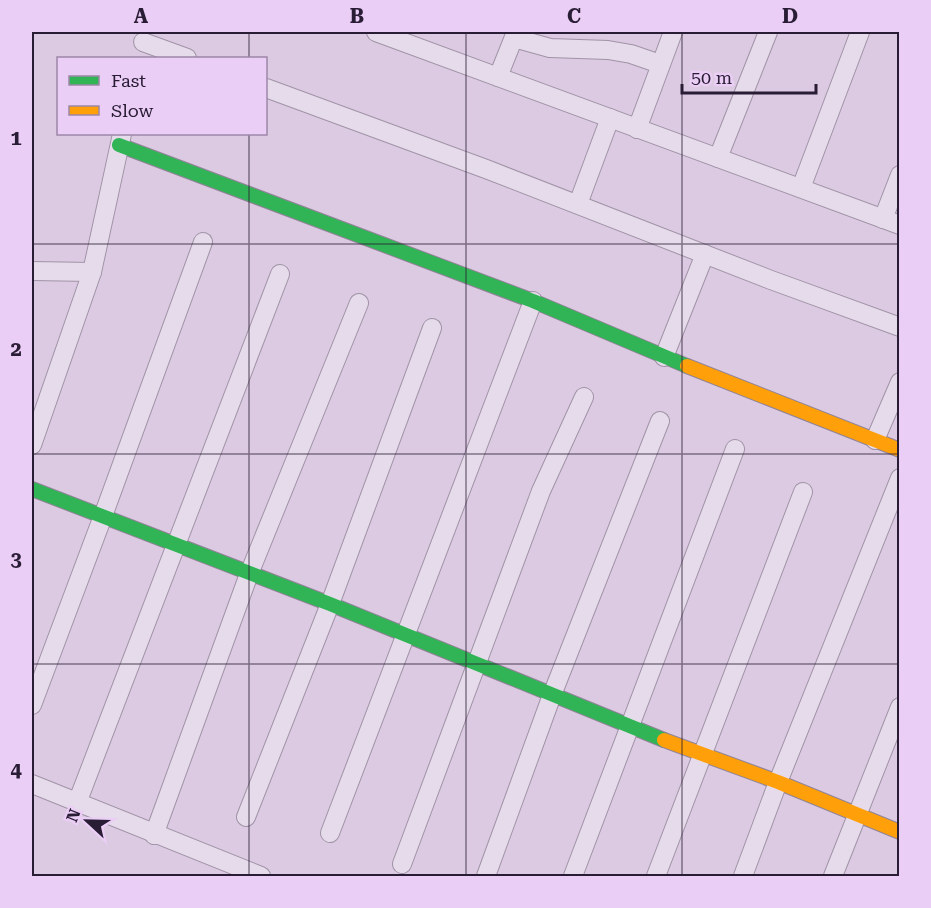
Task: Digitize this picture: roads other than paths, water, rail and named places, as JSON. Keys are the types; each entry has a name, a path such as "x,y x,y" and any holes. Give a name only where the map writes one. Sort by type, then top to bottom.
{"street":[{"path":"376,32 419,39 498,77 891,222 900,175"},
{"path":"637,129 673,32"},
{"path":"718,158 768,32"},
{"path":"801,188 860,32"},
{"path":"498,77 515,35 550,48 620,52 660,64"},
{"path":"143,44 184,57"},
{"path":"267,88 900,327"},
{"path":"578,204 610,118"},
{"path":"32,446 92,272 121,139 533,301 664,357 900,450"},
{"path":"32,705 104,516 202,242"},
{"path":"664,357 705,254"},
{"path":"32,271 92,272"},
{"path":"77,803 280,274"},
{"path":"330,833 533,301"},
{"path":"154,835 249,574 359,303"},
{"path":"246,817 330,604 432,328"},
{"path":"875,440 900,382"},
{"path":"402,864 541,490 584,397"},
{"path":"486,876 552,695 660,421"},
{"path":"573,876 735,449"},
{"path":"743,876 778,782 900,478"},
{"path":"32,489 330,604 629,727 778,782 900,832"},
{"path":"656,876 803,492"},
{"path":"833,876 900,707"},
{"path":"32,784 154,835 261,876"}]}
